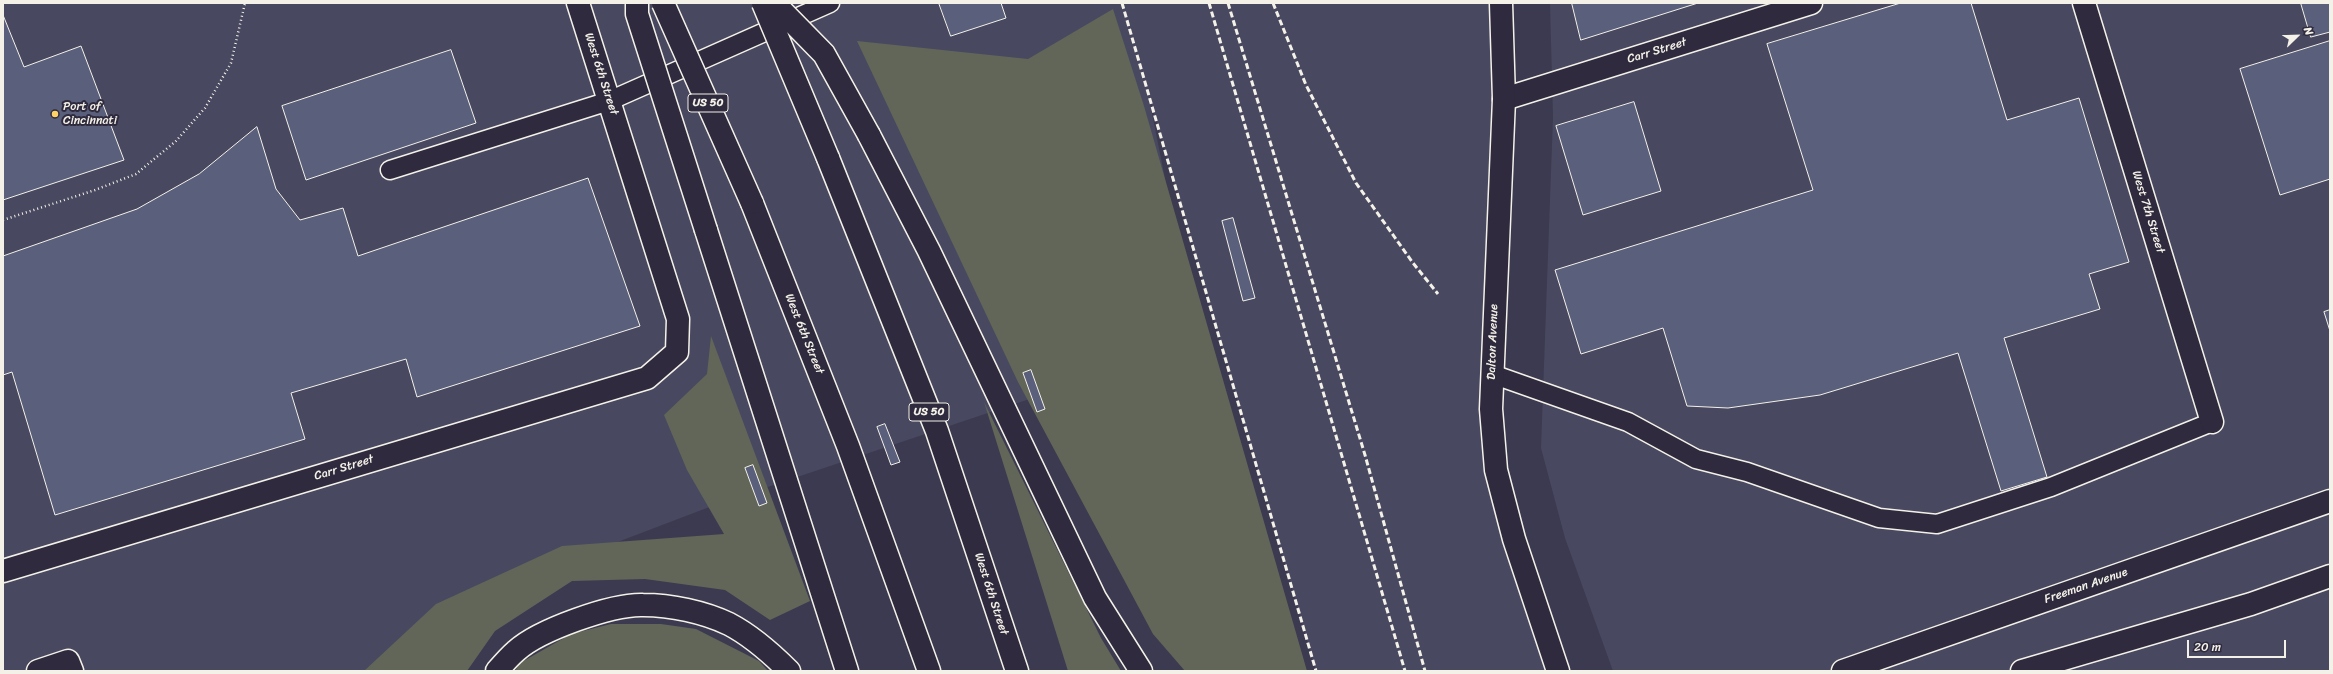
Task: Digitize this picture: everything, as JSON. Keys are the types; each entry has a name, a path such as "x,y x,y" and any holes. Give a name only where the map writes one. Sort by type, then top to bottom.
{"main road":[{"name":"West 6th Street","path":"578,3 678,319 677,352"},
{"path":"637,3 637,14 847,671"},
{"name":"West 6th Street","path":"663,3 752,203 848,446 929,671"},
{"name":"West 6th Street","path":"763,3 828,158 937,432 1017,671"},
{"path":"774,3 824,54 869,135 930,251 1095,598 1141,671"},
{"name":"Dalton Avenue","path":"1501,3 1504,99 1490,408 1496,470 1514,539 1558,671"},
{"name":"Carr Street","path":"1504,99 1767,9 1811,3"},
{"name":"West 7th Street","path":"2084,3 2212,422"},
{"name":"Carr Street","path":"3,571 647,378 677,352"},
{"name":"Freeman Avenue","path":"1845,670 2330,501"},
{"path":"2022,671 2251,604 2330,576"},
{"path":"497,671 517,650 560,625 600,612 642,604 682,609 729,624 769,650 789,671"},
{"path":"38,671 68,661 72,671"}],"lane":[{"path":"390,170 609,101 830,3"},
{"path":"1492,374 1628,422 1696,459 1747,472 1879,518 1937,524 2051,487 2212,422"}],"path":[{"path":"3,220 95,190 136,174 176,141 205,108 231,63 245,3"}],"shaded area":[{"path":"3,3 1501,3 1491,409 1558,671 1316,671 1148,93 1193,320 1086,380 720,503 565,562 433,671 3,671"},
{"path":"1550,3 2330,3 2330,671 1613,671 1565,538 1541,448 1553,117"}],"green space":[{"path":"1113,9 1144,106 1307,671 1185,671 1153,634 1018,382 857,41 1028,59"},
{"path":"711,336 810,601 770,620 725,590 645,579 572,581 495,631 467,671 364,671 436,604 562,546 724,534 687,470 664,415 707,374"},
{"path":"984,402 1101,638 1121,671 1068,671"},
{"path":"611,624 661,624 696,629 759,661 768,671 515,671 520,663 571,634"}],"building":[{"path":"939,3 1001,3 1006,18 951,36"},
{"path":"1572,3 1698,3 1581,40"},
{"path":"1901,3 1971,3 2007,120 2079,98 2129,262 2089,274 2100,309 2004,338 2047,477 2001,491 1958,353 1820,395 1728,408 1687,406 1663,328 1581,354 1555,270 1813,190 1767,44"},
{"path":"2301,3 2330,3 2330,32 2311,37"},
{"name":"Port of Cincinnati","path":"3,15 24,67 81,46 124,160 3,200"},
{"path":"2330,41 2330,179 2280,195 2240,69"},
{"path":"451,50 476,123 306,180 282,106"},
{"path":"1634,102 1661,191 1583,215 1556,126"},
{"path":"257,127 276,189 300,220 343,208 358,256 588,178 640,326 417,397 406,359 291,393 305,439 55,515 12,372 3,375 3,256 137,209 199,174"},
{"path":"1233,218 1255,298 1243,301 1222,221"},
{"path":"2330,310 2330,331 2324,312"},
{"path":"1031,370 1045,409 1037,412 1023,373"},
{"path":"885,424 900,462 891,465 877,427"},
{"path":"753,465 767,503 759,506 745,468"}],"railway":[{"path":"1122,3 1316,671"},
{"path":"1209,3 1405,671"},
{"path":"1228,3 1365,455 1425,671"},
{"path":"1273,3 1306,85 1356,183 1413,263 1438,294"}],"place":[{"name":"Port of Cincinnati","path":"55,114"}]}
